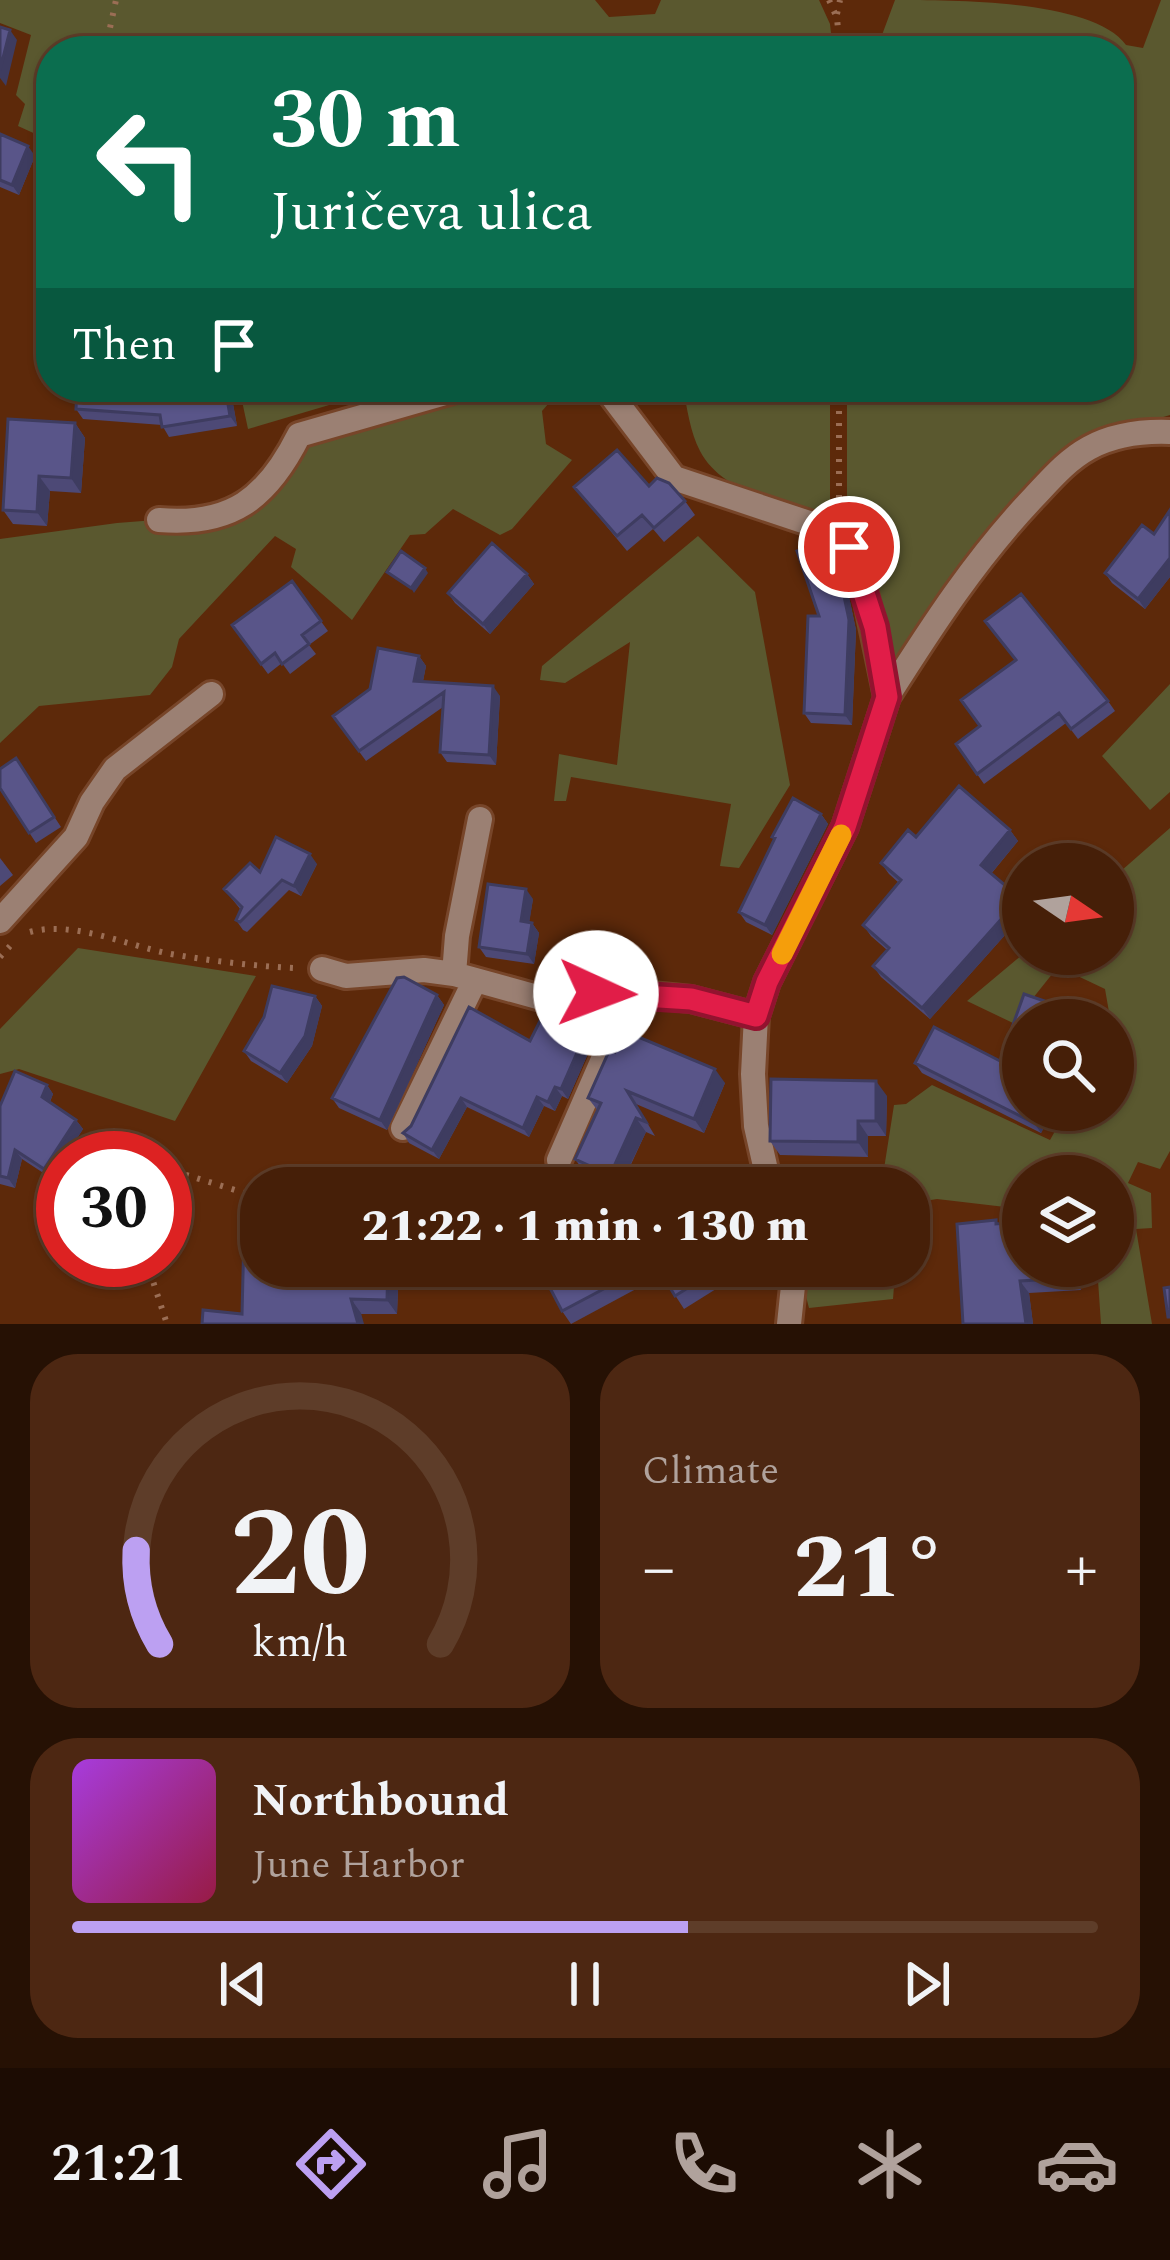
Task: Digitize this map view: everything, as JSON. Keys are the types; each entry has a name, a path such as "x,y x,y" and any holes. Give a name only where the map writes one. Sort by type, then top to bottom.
{"street":[{"path":"159,520 190,523 226,516 253,499 284,465 298,435 414,402"},
{"path":"616,402 674,478 842,534 864,587 887,697"},
{"path":"765,1167 756,1126 756,1016 767,982 845,827 887,697 986,550 1063,466 1091,447 1128,434 1170,432"},
{"path":"0,921 76,837 115,769 212,694"},
{"path":"403,1128 464,977 457,936 480,819"},
{"path":"322,969 346,976 424,970 541,998 632,992 691,999 756,1016"},
{"path":"559,1160 632,992"},
{"path":"789,1324 793,1287"}],"path":[{"path":"108,36 116,0"},
{"path":"829,0 838,36"},
{"path":"836,18 840,0"},
{"path":"838,402 842,534"},
{"path":"0,957 25,934 53,928 238,965 322,969"},
{"path":"192,1177 240,1192"},
{"path":"155,1287 167,1324"}],"shaded area":[{"path":"0,0 595,0 609,17 655,14 661,0 819,0 831,36 36,36 36,134 18,126 25,104 16,95 31,35 0,23"},
{"path":"895,0 986,2 1055,11 1085,19 1116,36 882,36"},
{"path":"1161,0 1170,0 1170,415 1100,436 891,663 869,575 889,553 878,542 865,555 847,517 847,402 1134,402 1134,46 1143,48"},
{"path":"242,402 339,402 248,429"},
{"path":"395,402 550,402 542,411 546,444 572,460 512,529 500,535 453,509 425,534 410,535 352,620 291,567 296,549 275,536 179,639 172,667 150,695 39,706 0,743 0,539 220,515 315,426"},
{"path":"686,402 830,402 830,521 758,496 724,478 710,466 694,436"},
{"path":"698,536 755,592 790,785 739,868 720,866 731,804 571,777 566,801 554,801 559,754 617,765 630,642 565,683 540,680 542,666"},
{"path":"1170,684 1170,792 1150,810 1102,756"},
{"path":"1170,828 1170,1151 1160,1169 1138,1162 1134,1170 1134,1155 1002,1155 1002,1207 930,1200 930,1167 884,1167 894,1105 906,1104 932,1085 1002,1118 1002,1131 1031,1131 1050,1140 1055,1131 1134,1131 1134,999 1107,999 1105,989 1076,975 1134,975 1134,860"},
{"path":"78,948 256,976 175,1121 19,1069 0,1074 0,1029"},
{"path":"1002,972 1051,975 1032,999 1002,999 1002,1018 967,1001"},
{"path":"1134,1186 1151,1193 1152,1228 1136,1229 1152,1324 1101,1324 1098,1287 1134,1287"},
{"path":"804,1287 894,1287 893,1299 809,1308"}],"building":[{"path":"0,27 10,30 0,70"},
{"path":"0,134 28,146 12,185 0,180"},
{"path":"76,402 228,402 230,416 162,427 160,415 76,409"},
{"path":"8,419 75,423 71,478 39,476 37,512 3,510"},
{"path":"617,450 649,486 657,478 669,483 685,501 654,528 642,515 617,536 574,487"},
{"path":"1170,510 1170,558 1138,599 1105,573 1142,525 1154,534"},
{"path":"825,542 849,620 845,715 804,713 808,616 819,616 797,551"},
{"path":"492,543 527,574 483,624 448,593"},
{"path":"401,551 425,568 411,588 387,572"},
{"path":"292,581 321,621 302,635 309,644 282,664 275,653 261,664 232,625"},
{"path":"1021,594 1108,701 1071,729 1059,713 977,774 956,744 980,726 961,700 1016,660 985,621"},
{"path":"378,648 419,656 414,681 493,686 489,755 440,752 444,692 359,751 333,716 370,689"},
{"path":"16,758 54,817 29,833 0,788 0,769"},
{"path":"959,786 1010,830 981,865 1002,883 1002,918 922,1008 873,966 889,948 863,925 901,880 881,863 908,830 916,837"},
{"path":"793,798 821,814 765,925 739,912"},
{"path":"276,837 310,854 294,886 282,880 240,922 236,920 242,907 224,889 250,863 260,872"},
{"path":"488,884 526,889 521,921 532,923 527,954 479,947"},
{"path":"404,977 437,995 380,1120 332,1098 397,978"},
{"path":"272,986 315,996 305,1036 280,1073 244,1051 264,1017"},
{"path":"469,1007 530,1041 541,1019 583,1039 561,1089 555,1087 548,1102 537,1097 523,1128 461,1098 432,1150 403,1133 411,1126"},
{"path":"934,1027 1000,1061 1002,1055 1002,1107 915,1063"},
{"path":"624,1031 715,1069 694,1119 627,1091 646,1122 636,1118 614,1167 592,1167 575,1159 601,1103 588,1098 610,1049 615,1052"},
{"path":"15,1071 47,1085 42,1097 76,1120 69,1131 36,1131 36,1164 15,1150 8,1178 0,1176 0,1106"},
{"path":"771,1079 876,1081 876,1121 858,1121 858,1142 770,1141"},
{"path":"996,1220 1002,1224 1002,1287 1021,1287 1026,1324 963,1324 957,1224"},
{"path":"243,1287 387,1287 387,1300 351,1299 358,1324 202,1324 203,1310 242,1314"},
{"path":"549,1287 607,1287 562,1311"},
{"path":"1170,1287 1170,1317 1168,1317 1164,1288"}],"slow traffic":[{"path":"782,954 841,835"}],"route":[{"path":"596,993 691,999 756,1016 767,982 845,827 887,697 875,627 849,547"}]}
